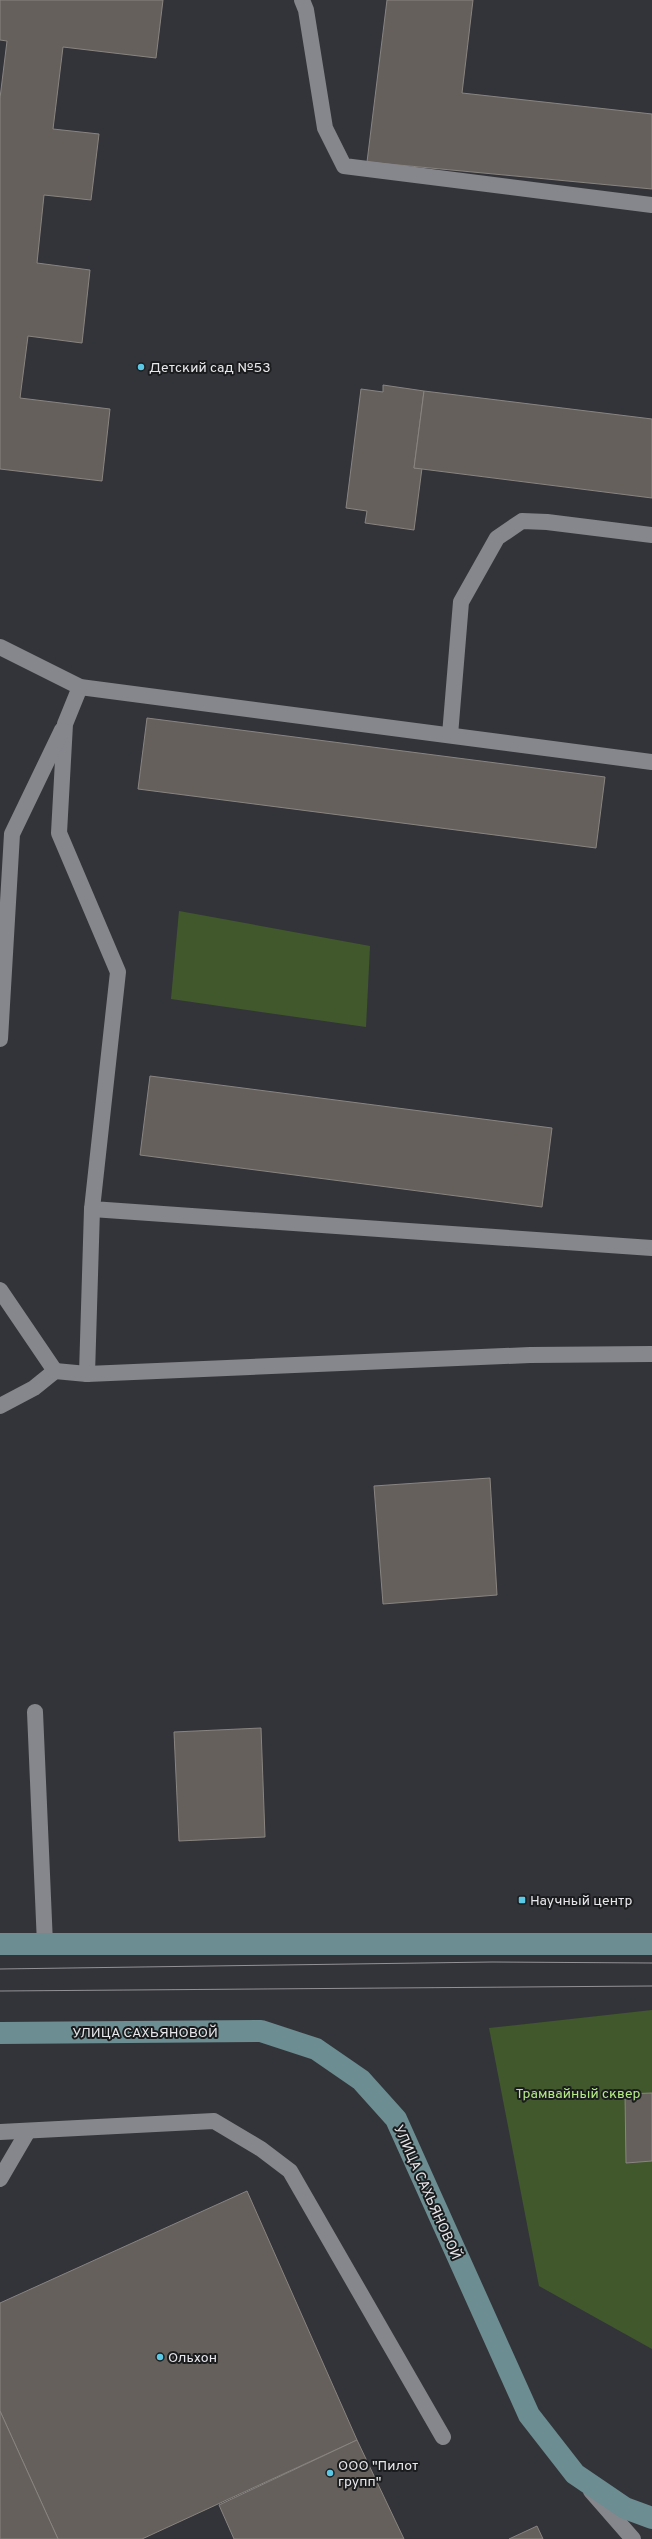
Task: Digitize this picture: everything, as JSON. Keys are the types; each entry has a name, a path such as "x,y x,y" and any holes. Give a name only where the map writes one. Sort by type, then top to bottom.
{"main road":[{"path":"0,1944 652,1944"},
{"name":"УЛИЦА САХЬЯНОВОЙ","path":"0,2033 261,2031 316,2049 361,2080 396,2119 529,2415 575,2474 625,2508 652,2518"}],"lane":[{"path":"302,0 306,10 325,128 344,166 652,205"},
{"path":"450,735 461,602 497,538 522,522 548,522 652,535"},
{"path":"0,647 80,687 652,762"},
{"path":"0,1039 12,834 65,724 80,687"},
{"path":"65,724 59,832 118,972 92,1209 87,1374"},
{"path":"92,1209 652,1248"},
{"path":"0,1290 55,1371"},
{"path":"0,1406 34,1388 55,1371 87,1374 530,1355 652,1354"},
{"path":"35,1712 45,1944"},
{"path":"0,2132 214,2121 261,2148 290,2171 443,2437"},
{"path":"0,2179 28,2131"},
{"path":"575,2474 633,2539"}],"green space":[{"path":"179,911 370,946 366,1027 171,999"},
{"name":"Трамвайный сквер","path":"652,2010 652,2349 539,2286 489,2028"}],"building":[{"path":"0,0 163,0 156,58 63,47 53,129 99,134 91,200 44,195 37,263 90,270 82,343 28,336 20,398 110,409 102,481 0,469 0,98 7,41 0,40"},
{"path":"387,0 473,0 462,93 652,114 652,189 367,162"},
{"path":"383,385 424,391 414,468 422,468 414,530 365,523 367,511 346,508 361,389 383,392"},
{"path":"424,391 652,419 652,498 414,468"},
{"path":"147,718 605,777 596,848 138,789"},
{"path":"150,1076 552,1128 542,1207 140,1155"},
{"path":"490,1478 497,1595 383,1604 374,1486"},
{"path":"261,1728 265,1837 179,1841 174,1732"},
{"path":"652,2093 652,2161 626,2163 625,2094"},
{"name":"Ольхон","path":"247,2191 357,2440 142,2539 58,2539 0,2411 0,2303"},
{"path":"0,2411 58,2539 0,2539"},
{"name":"ООО \"Пилот групп\"","path":"357,2440 404,2539 234,2539 219,2505"},
{"path":"537,2526 543,2539 509,2539"}],"tram line":[{"path":"0,1969 492,1962 652,1963"},
{"path":"0,1991 652,1986"}],"place":[{"name":"Детский сад №53","path":"141,367"},
{"name":"Научный центр","path":"522,1900"},
{"name":"Ольхон","path":"160,2357"},
{"name":"ООО \"Пилот групп\"","path":"330,2473"}]}
